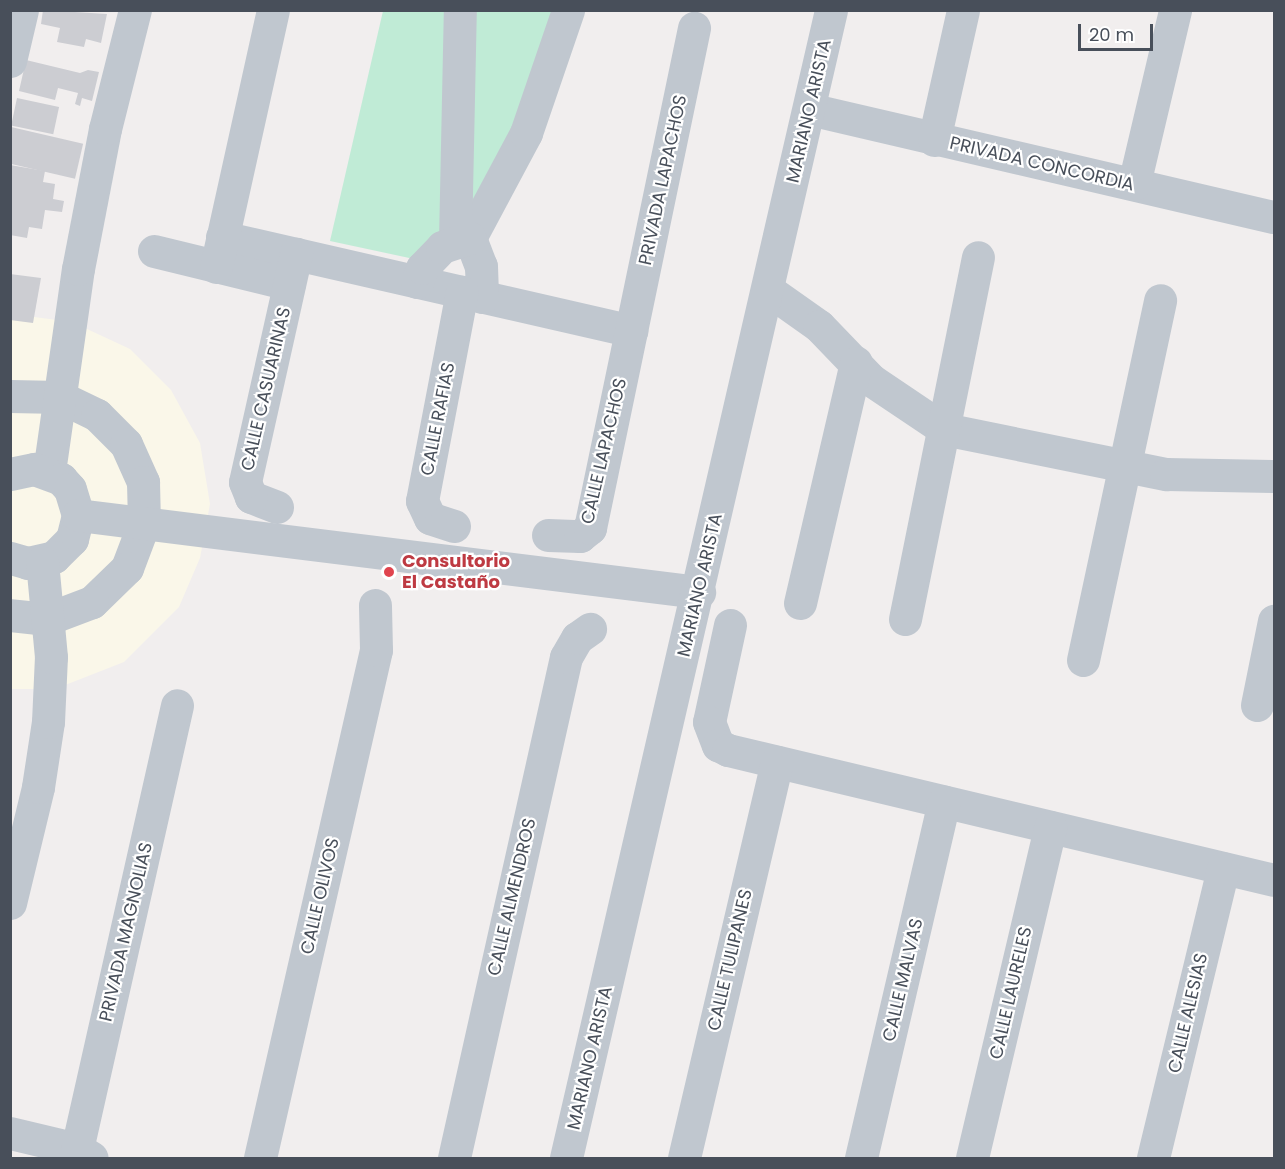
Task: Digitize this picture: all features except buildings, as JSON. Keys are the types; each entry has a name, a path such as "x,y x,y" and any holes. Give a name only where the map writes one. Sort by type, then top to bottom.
{"street":[{"path":"10,61 22,10"},
{"path":"49,472 78,269 105,129 135,10"},
{"path":"219,252 273,10"},
{"path":"460,10 463,240"},
{"path":"417,282 431,257 463,240 526,133 568,10"},
{"name":"MARIANO ARISTA","path":"566,1158 699,592 831,10"},
{"path":"934,140 963,10"},
{"path":"1134,184 1175,10"},
{"name":"PRIVADA LAPACHOS","path":"631,331 694,28"},
{"name":"PRIVADA CONCORDIA","path":"809,110 1275,218"},
{"name":"CALLE RAFIAS","path":"454,526 430,518 422,501 472,294 481,266 463,240"},
{"path":"154,251 219,252 293,269 417,282 631,331"},
{"path":"905,619 978,257"},
{"name":"CALLE CASUARINAS","path":"277,507 251,496 245,482 293,269"},
{"path":"766,299 860,372 944,429 1166,474 1275,476"},
{"path":"1083,660 1160,300"},
{"name":"CALLE LAPACHOS","path":"548,535 580,536 590,528 631,331"},
{"path":"800,603 860,372"},
{"path":"10,396 60,397 97,415 126,444 142,482 144,523 127,568 92,602 47,619 10,615"},
{"path":"10,474 34,469 49,472 70,489 78,514 72,539 64,550 26,560 47,619 51,657 48,722 38,787 10,903"},
{"path":"78,514 699,592"},
{"name":"CALLE OLIVOS","path":"260,1158 376,619"},
{"path":"1257,705 1275,621"},
{"path":"730,625 710,733 718,745 728,750 1275,880"},
{"name":"CALLE ALMENDROS","path":"454,1158 566,657 583,633"},
{"name":"PRIVADA MAGNOLIAS","path":"81,1155 177,705"},
{"name":"CALLE TULIPANES","path":"684,1158 777,762"},
{"name":"CALLE MALVAS","path":"861,1158 944,802"},
{"name":"CALLE LAURELES","path":"972,1158 1050,827"},
{"name":"CALLE ALESIAS","path":"1153,1158 1222,868"},
{"path":"10,1133 81,1155"},
{"path":"10,1153 37,1158"}],"shaded area":[{"path":"12,314 72,322 130,349 171,390 200,443 210,504 200,558 179,607 124,662 55,689 11,689"}],"green space":[{"path":"383,11 563,11 465,233 414,259 330,241"}],"place":[{"name":"Consultorio El Castaño","path":"389,572"}]}
